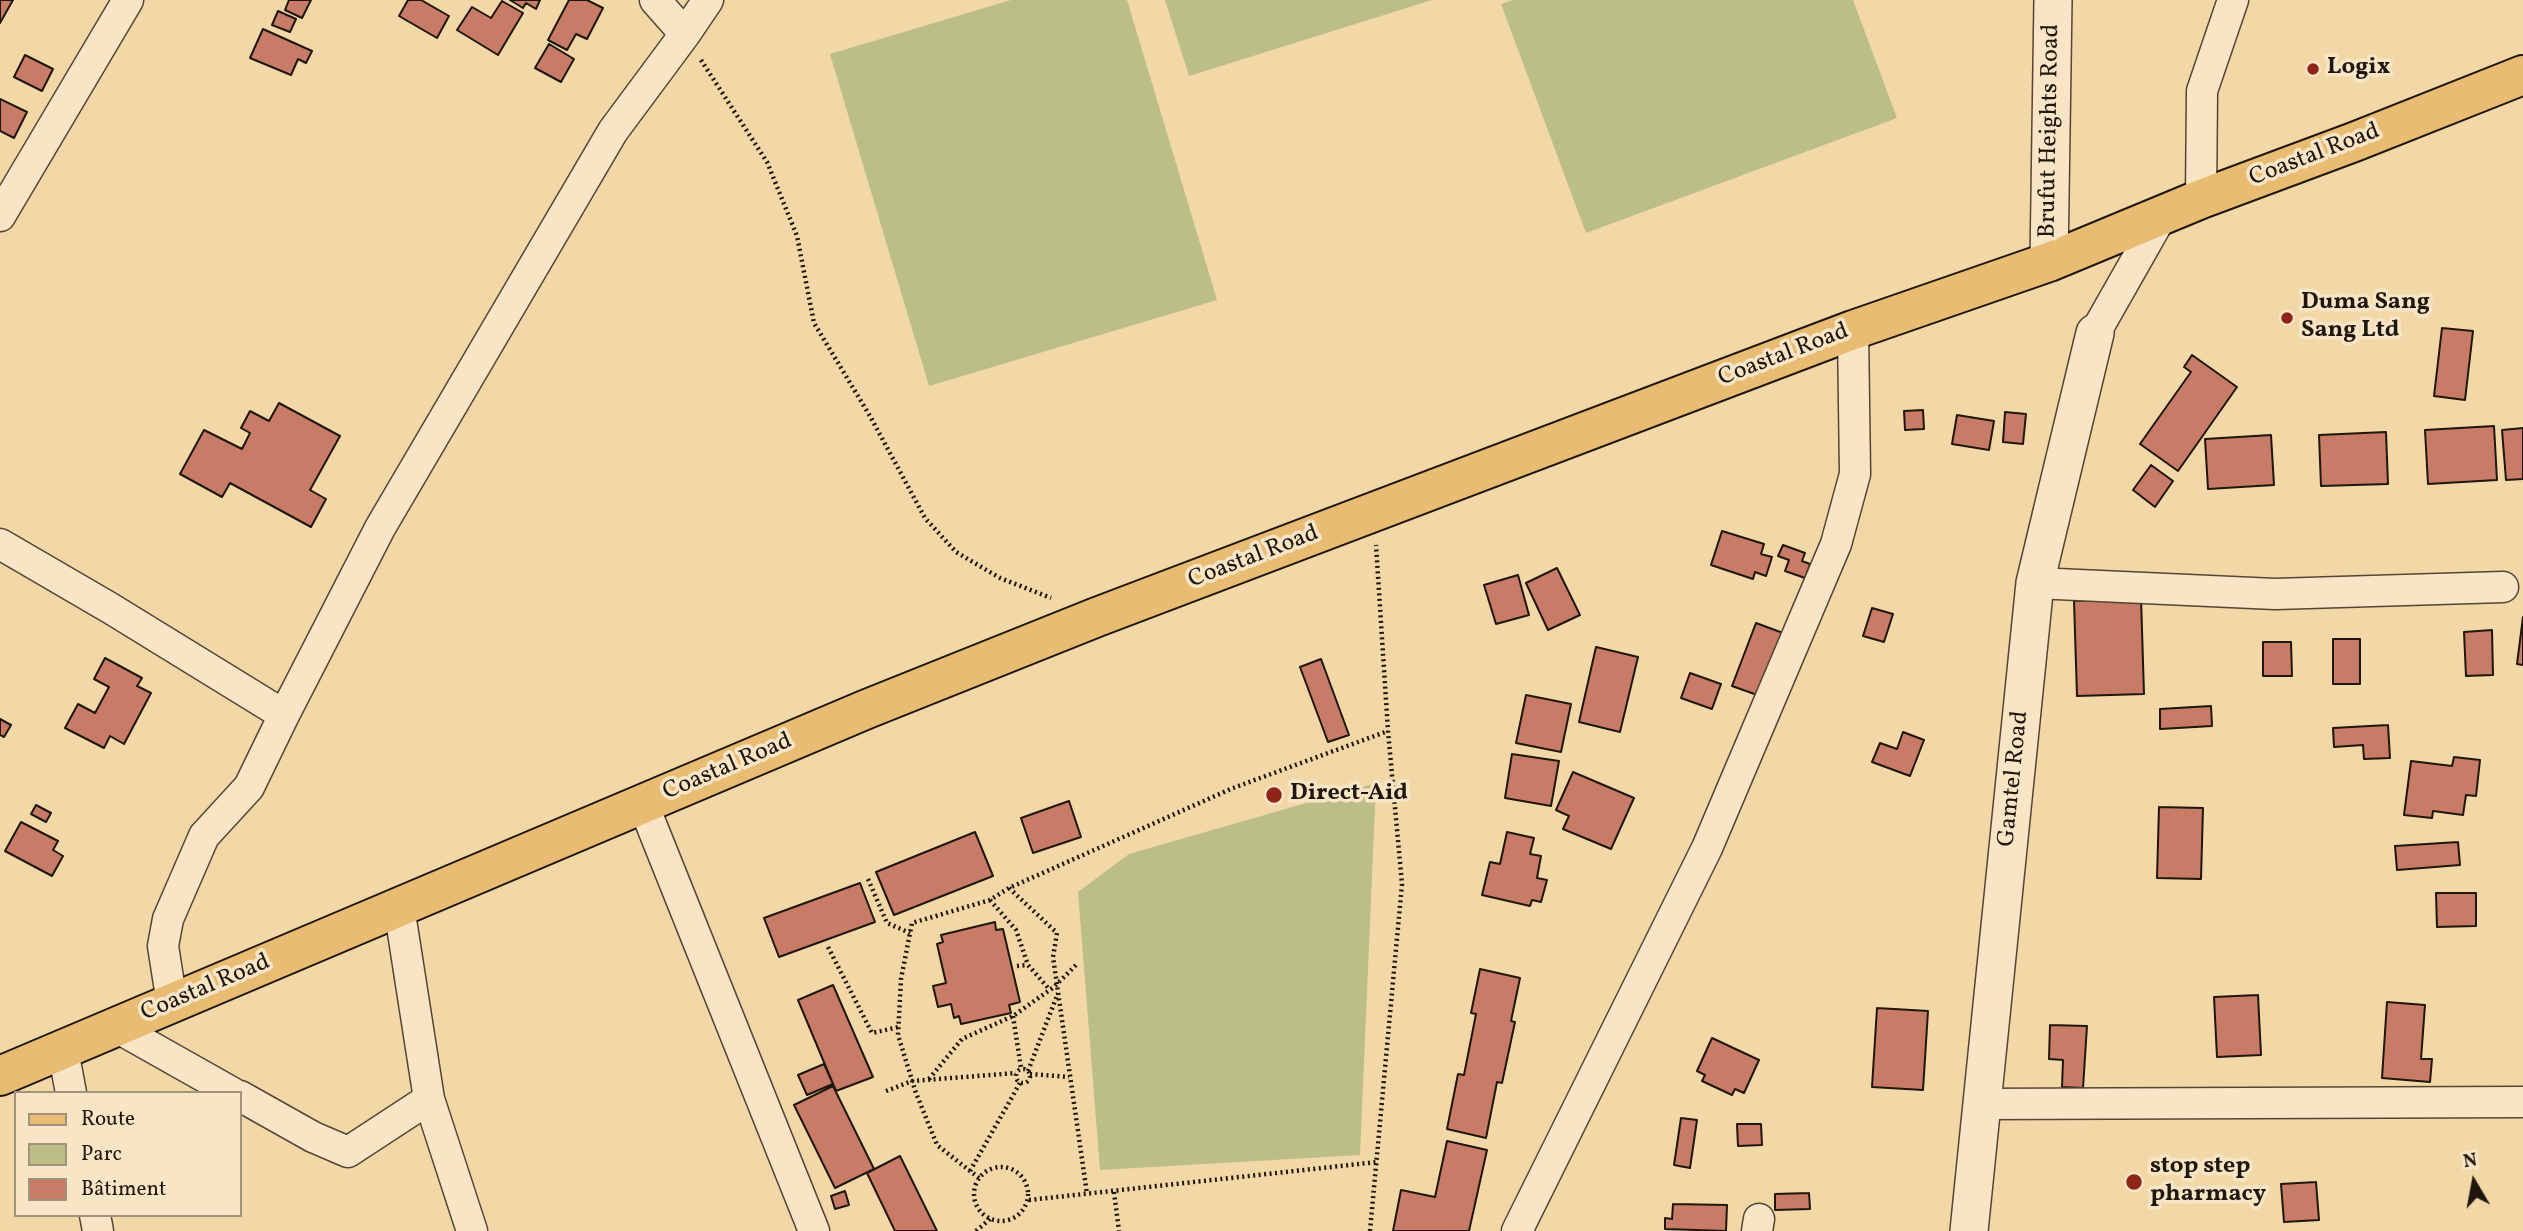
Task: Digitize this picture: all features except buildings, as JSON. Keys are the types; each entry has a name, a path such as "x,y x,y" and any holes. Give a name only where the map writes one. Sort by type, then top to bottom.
{"main road":[{"name":"Coastal Road","path":"0,1076 867,709 1097,617 1853,330 2049,262 2201,199 2523,75"}],"street":[{"path":"0,216 128,0"},
{"path":"654,0 685,34"},
{"path":"172,1003 163,946 168,919 204,836 249,788 380,528 613,131 708,0"},
{"name":"Brufut Heights Road","path":"2049,262 2053,0"},
{"path":"2201,199 2202,91 2233,0"},
{"path":"2095,333 2162,215"},
{"path":"1517,1231 1707,848 1836,544 1855,474 1853,330"},
{"name":"Gamtel Road","path":"1969,1231 2035,583 2095,333"},
{"path":"0,544 284,715"},
{"path":"2035,583 2275,594 2503,587"},
{"path":"643,804 814,1231"},
{"path":"399,907 429,1099 472,1231"},
{"path":"116,1027 229,1091"},
{"path":"63,1049 71,1091"},
{"path":"242,1097 313,1137 348,1152 429,1099"},
{"path":"1981,1104 2523,1102"}],"path":[{"path":"685,34 767,162 797,236 814,323 870,416 925,518 956,552 1000,578 1097,617"},
{"path":"1370,1231 1402,884 1388,731 1374,512"},
{"path":"979,1178 937,1145 912,1081 898,1035 901,979 912,923 990,900 1009,888 1233,788 1388,731"},
{"path":"868,879 887,923 910,933"},
{"path":"1009,888 1057,933 1053,957 1087,1194"},
{"path":"990,900 1016,930 1028,965 1050,990"},
{"path":"828,947 872,1033 899,1027"},
{"path":"929,1079 961,1039 1013,1016 1050,990 1079,963"},
{"path":"1017,966 1028,965"},
{"path":"970,1171 1020,1083 1028,1081 1059,992"},
{"path":"1013,1016 1021,1069"},
{"path":"1021,1069 1069,1077"},
{"path":"886,1091 912,1081 1016,1073 1021,1069"},
{"path":"1016,1073 1020,1083"},
{"path":"1028,1200 1377,1162"},
{"path":"1000,1166 1013,1169 1023,1177 1029,1188 1028,1200 1023,1211 1014,1219 1001,1222 989,1219 980,1212 974,1189 979,1178 988,1170 1000,1166"},
{"path":"1114,1192 1119,1231"},
{"path":"976,1231 989,1219"}],"green space":[{"path":"1011,0 1127,0 1217,300 929,386 830,54"},
{"path":"1165,0 1432,0 1189,76"},
{"path":"1513,0 1853,0 1897,118 1586,233 1501,4"},
{"path":"1376,783 1360,1155 1100,1170 1078,892 1129,854"}],"place":[{"name":"Logix","path":"2313,69"},
{"name":"Duma Sang Sang Ltd","path":"2287,318"},
{"name":"Direct-Aid","path":"1274,795"},
{"name":"stop step pharmacy","path":"2134,1182"}]}
